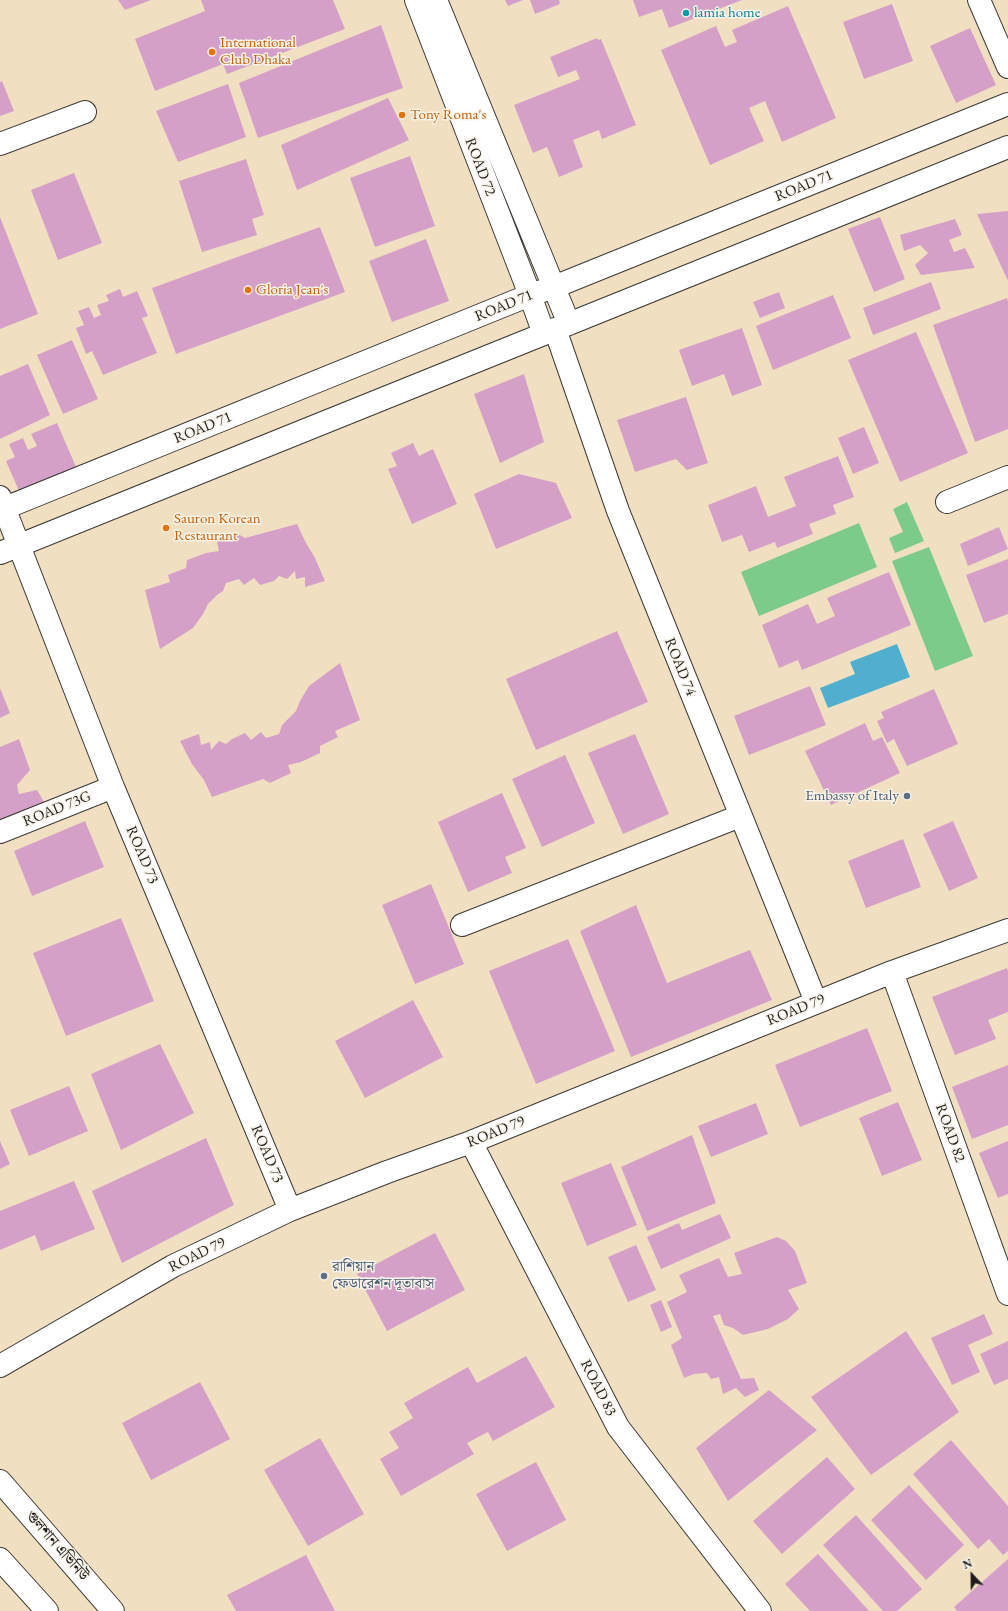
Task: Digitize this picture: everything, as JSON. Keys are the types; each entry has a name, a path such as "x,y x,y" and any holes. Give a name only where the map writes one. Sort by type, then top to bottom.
{"street":[{"name":"ROAD 72","path":"416,0 530,295 556,329"},
{"name":"ROAD 72","path":"436,0 554,287 556,329"},
{"path":"979,0 1008,67"},
{"name":"ROAD 71","path":"2,505 530,295 554,287 1008,104"},
{"path":"0,144 85,112"},
{"path":"10,550 1008,147"},
{"name":"ROAD 74","path":"556,329 618,511 816,1002"},
{"path":"947,502 1008,477"},
{"name":"ROAD 73","path":"2,505 10,550 113,787 290,1210"},
{"name":"ROAD 73G","path":"0,832 113,787"},
{"path":"462,925 740,816"},
{"name":"ROAD 79","path":"0,1366 173,1266 290,1210 387,1172 471,1142 892,972 1008,930"},
{"name":"ROAD 82","path":"892,972 1008,1294"},
{"name":"ROAD 83","path":"471,1142 618,1427 760,1611"},
{"name":"গুলশান এভিনিউ","path":"0,1481 113,1611"},
{"path":"0,1559 47,1611"}],"green space":[{"path":"907,502 924,541 895,553 889,538 903,532 893,509"},
{"path":"859,523 877,567 759,616 741,572"},
{"path":"929,547 973,656 935,671 892,561"}],"water":[{"path":"897,644 910,677 828,708 820,688 855,674 850,662"}],"building":[{"path":"118,0 151,0 125,10"},
{"name":"International Club Dhaka","path":"201,0 333,0 345,29 227,74 223,64 155,91 135,39 205,11"},
{"path":"505,0 523,0 508,6"},
{"path":"530,0 559,0 560,4 535,14"},
{"name":"lamia home","path":"633,0 742,0 669,28 662,9 639,17"},
{"path":"892,4 913,61 864,79 843,22"},
{"path":"788,6 836,118 782,142 765,101 749,108 764,141 710,165 661,50 716,26 725,47 737,42 732,30"},
{"path":"381,25 403,88 258,138 239,83"},
{"path":"970,28 996,85 956,103 930,46"},
{"path":"597,38 598,40 601,39 636,125 602,139 599,130 573,140 583,167 559,177 547,147 533,153 514,105 580,79 576,70 558,77 550,57"},
{"path":"2,81 14,111 0,116 0,82"},
{"path":"228,84 246,137 178,162 156,111"},
{"path":"388,98 409,140 297,190 281,145"},
{"path":"410,156 435,226 375,247 350,178"},
{"path":"246,159 264,215 252,219 257,235 202,252 179,181"},
{"path":"74,173 102,243 58,260 31,190"},
{"path":"1008,211 1008,281 977,214"},
{"path":"0,217 38,314 0,329"},
{"path":"880,217 905,279 874,292 848,229"},
{"path":"955,219 962,235 949,240 954,252 965,248 975,268 921,275 915,265 928,253 920,245 904,251 900,235"},
{"name":"Gloria Jean's","path":"320,227 345,292 176,354 152,288"},
{"path":"426,239 449,301 392,322 369,261"},
{"path":"931,282 941,309 873,335 863,308"},
{"path":"120,289 123,297 137,291 148,316 142,318 157,353 103,375 92,351 86,354 76,328 84,325 78,311 89,307 94,318 101,315 97,305 109,301 106,295"},
{"path":"779,292 785,308 760,318 753,302"},
{"path":"833,295 851,338 773,370 756,326"},
{"path":"1007,298 1008,429 975,442 933,325"},
{"path":"742,328 762,385 732,396 724,374 692,386 679,350"},
{"path":"916,332 968,453 900,482 848,360"},
{"path":"72,340 98,399 63,414 37,355"},
{"path":"28,364 50,415 0,439 0,376"},
{"path":"524,374 544,442 500,463 474,394"},
{"path":"686,397 708,463 687,470 676,459 635,472 617,420"},
{"path":"57,423 77,469 20,493 6,461 15,457 9,444 23,438 28,450 37,446 31,434"},
{"path":"864,427 879,463 853,474 838,438"},
{"path":"413,443 419,456 433,449 457,504 412,524 388,469 397,466 391,453"},
{"path":"838,456 854,497 833,505 836,514 809,524 813,534 777,548 775,542 749,552 742,535 722,542 708,505 756,486 768,517 796,506 784,477"},
{"path":"519,474 556,483 572,518 496,549 474,494"},
{"path":"297,524 325,581 305,587 305,577 296,579 295,571 287,579 279,576 274,581 260,585 254,578 244,585 239,579 226,583 223,591 208,604 193,628 160,649 145,590 170,582 168,575 186,568 187,560 206,553 219,551 217,542 238,534 245,538"},
{"path":"999,527 1008,549 968,566 960,544"},
{"path":"1008,559 1008,614 984,623 966,575"},
{"path":"889,572 911,625 802,670 798,660 779,668 762,625 808,604 817,624 835,616 827,598"},
{"path":"617,631 648,702 536,750 506,679"},
{"path":"340,663 360,720 335,731 338,737 320,746 320,753 301,762 288,765 291,773 270,783 263,779 212,797 204,780 192,764 180,741 199,734 201,745 210,742 211,750 219,741 226,744 232,739 245,733 251,740 261,732 266,738 279,734 282,725 296,711 309,686"},
{"path":"810,686 826,725 749,755 734,716"},
{"path":"0,688 10,713 0,718"},
{"path":"934,689 958,744 907,766 894,739 887,743 877,721 884,718 881,712"},
{"path":"865,723 873,741 882,737 900,773 831,805 805,751"},
{"path":"635,734 669,814 623,834 588,753"},
{"path":"19,739 30,770 17,785 19,794 37,790 47,807 0,821 0,747"},
{"path":"565,755 595,823 542,847 512,779"},
{"path":"502,793 526,848 505,857 512,873 468,892 438,822"},
{"path":"85,821 104,867 32,896 14,851"},
{"path":"953,821 978,878 949,891 923,834"},
{"path":"903,839 921,887 866,908 848,861"},
{"path":"431,884 464,964 415,984 382,905"},
{"path":"636,905 667,983 750,950 772,1000 631,1057 580,931"},
{"path":"121,918 154,1001 66,1036 33,953"},
{"path":"568,939 615,1051 536,1084 489,971"},
{"path":"1007,968 1008,1012 988,1020 996,1039 955,1055 932,997"},
{"path":"413,1000 443,1057 365,1098 335,1041"},
{"path":"867,1028 892,1091 800,1127 775,1065"},
{"path":"160,1044 194,1113 121,1150 91,1074"},
{"path":"1008,1065 1008,1125 972,1139 952,1087"},
{"path":"69,1086 88,1131 29,1156 10,1110"},
{"path":"898,1102 922,1160 882,1176 859,1118"},
{"path":"756,1103 768,1134 711,1157 698,1126"},
{"path":"692,1135 716,1203 647,1231 621,1167"},
{"path":"206,1138 234,1205 122,1263 92,1191"},
{"path":"0,1141 10,1164 0,1169"},
{"path":"1008,1141 1008,1194 998,1198 979,1153"},
{"path":"611,1163 637,1225 587,1246 561,1183"},
{"path":"74,1181 95,1229 41,1251 35,1235 0,1250 0,1211"},
{"path":"720,1214 731,1238 661,1269 647,1237 679,1223 682,1230"},
{"path":"435,1233 465,1290 387,1331 357,1274"},
{"path":"777,1237 786,1241 795,1251 807,1283 788,1290 799,1309 788,1319 768,1329 743,1335 733,1328 724,1325 720,1314 713,1316 741,1379 754,1378 759,1390 745,1397 736,1388 723,1394 719,1377 711,1379 707,1373 694,1374 684,1378 671,1345 682,1338 667,1302 687,1292 679,1275 719,1258 728,1277 742,1274 734,1253"},
{"path":"636,1245 656,1290 628,1302 608,1257"},
{"path":"661,1300 672,1327 661,1332 650,1305"},
{"path":"984,1314 993,1334 968,1345 980,1372 952,1385 931,1338"},
{"path":"906,1331 959,1412 871,1475 811,1397"},
{"path":"1008,1341 1008,1379 994,1385 980,1354"},
{"path":"526,1356 555,1407 493,1441 488,1432 467,1443 474,1454 401,1496 380,1459 399,1448 389,1432 413,1418 404,1403 468,1367 477,1383"},
{"path":"200,1382 230,1439 151,1480 122,1423"},
{"path":"769,1390 817,1430 728,1501 696,1448"},
{"path":"320,1438 364,1514 308,1546 264,1470"},
{"path":"951,1440 1008,1506 1008,1551 1003,1555 989,1539 978,1549 913,1474"},
{"path":"827,1457 855,1489 782,1554 753,1521"},
{"path":"536,1462 566,1520 507,1551 476,1494"},
{"path":"909,1485 964,1545 926,1580 871,1520"},
{"path":"856,1515 922,1589 897,1611 883,1611 823,1545"},
{"path":"818,1554 869,1611 810,1611 785,1584"},
{"path":"306,1555 335,1611 236,1611 227,1595"},
{"path":"1008,1559 1008,1611 957,1611 954,1607"}],"place":[{"name":"lamia home","path":"686,13"},
{"name":"International Club Dhaka","path":"212,52"},
{"name":"Tony Roma's","path":"402,115"},
{"name":"Gloria Jean's","path":"248,290"},
{"name":"Sauron Korean Restaurant","path":"166,528"},
{"name":"Embassy of Italy","path":"907,796"},
{"name":"রাশিয়ান ফেডারেশন দূতাবাস","path":"324,1276"}]}
